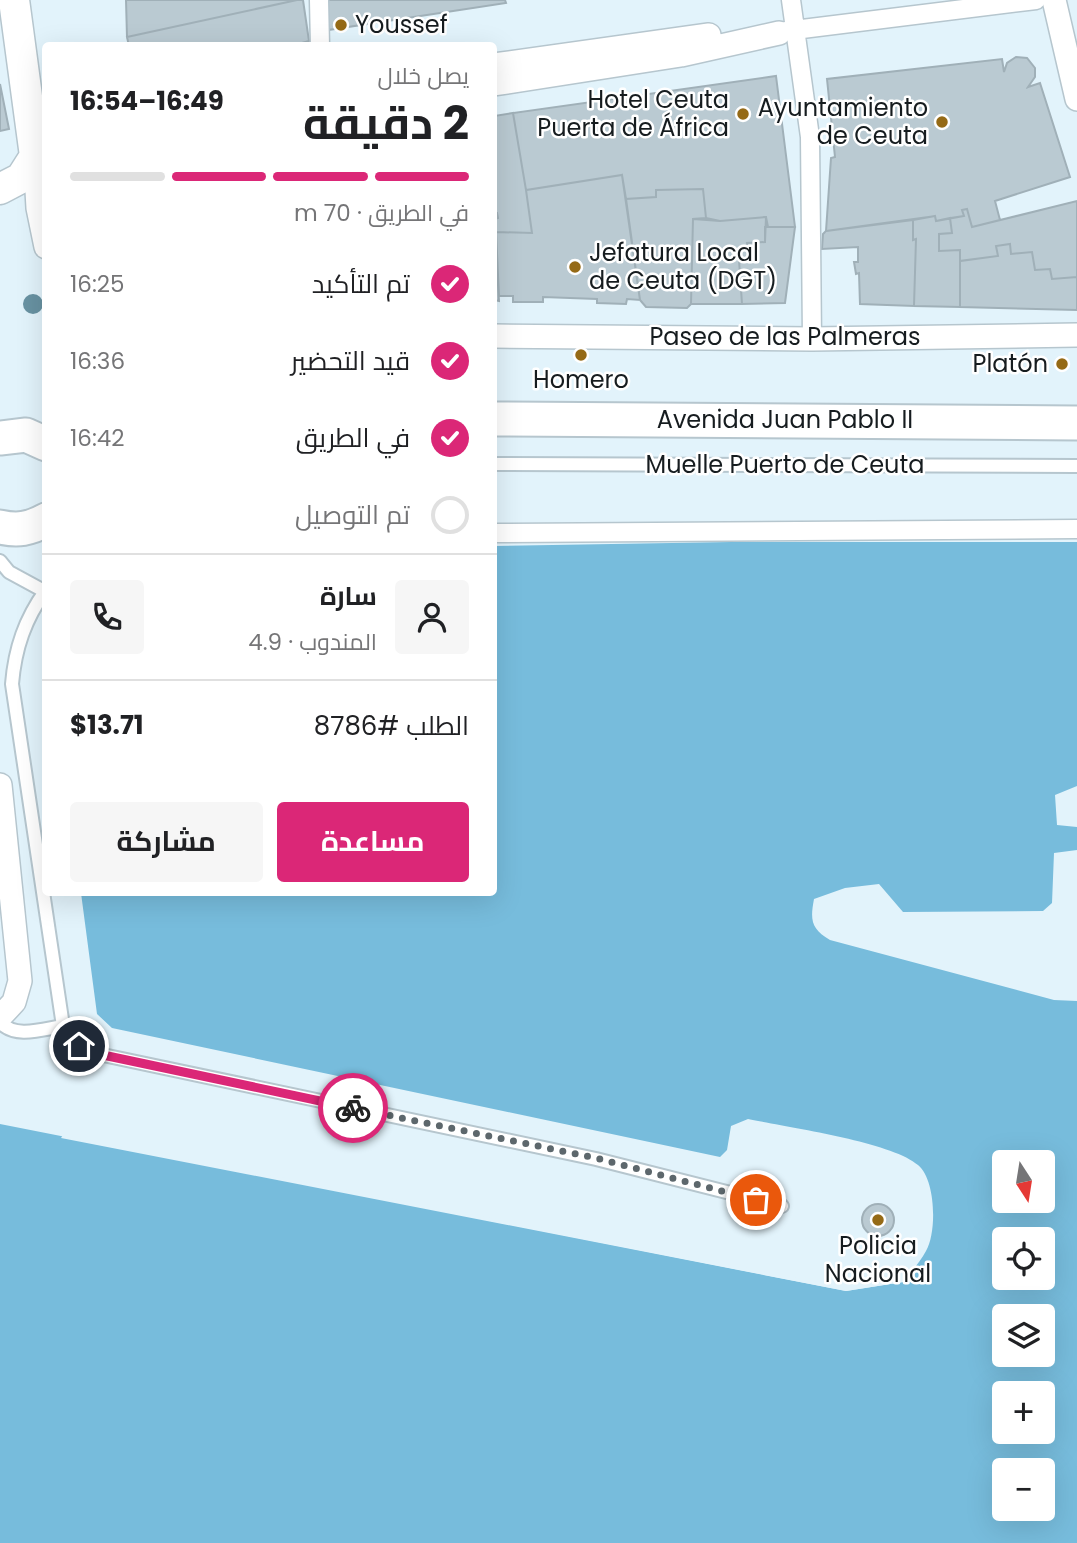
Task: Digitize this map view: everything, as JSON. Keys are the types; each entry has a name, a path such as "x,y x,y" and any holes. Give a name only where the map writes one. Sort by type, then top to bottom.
{"main road":[{"name":"Avenida Juan Pablo II","path":"497,397 1077,402"},
{"path":"0,415 31,438"},
{"name":"Avenida Juan Pablo II","path":"497,419 1077,423"},
{"path":"0,527 16,530 32,528 42,522"}],"street":[{"path":"14,0 40,144 38,208 42,228"},
{"path":"319,0 320,42"},
{"path":"791,0 787,31 810,137 811,339"},
{"path":"497,84 681,55 787,31 1036,0"},
{"path":"1054,0 1077,99"},
{"path":"497,65 717,34 755,30 787,31"},
{"path":"0,178 40,144"},
{"path":"0,189 21,178 40,144"},
{"name":"Paseo de las Palmeras","path":"497,337 811,339 1077,335"},
{"path":"497,533 1077,529"},
{"path":"0,785 20,981 14,1002 0,1017"}],"lane":[{"name":"Muelle Puerto de Ceuta","path":"497,464 1077,466"},
{"path":"0,561 9,572 42,588"},
{"path":"42,595 26,622 15,651 12,684 42,885"},
{"path":"44,896 63,1026 79,1046 90,1052 596,1158 782,1206"},
{"path":"0,1022 12,1031 22,1032 63,1026"}],"water":[{"path":"731,542 1077,542 1077,786 1055,795 1057,825 1077,827 1077,850 1054,853 1052,903 1043,911 903,912 879,884 845,888 814,899 812,913 816,928 830,940 1054,1000 1077,1001 1077,1543 0,1543 0,1124 846,1291 903,1282 930,1242 933,1206 924,1172 905,1157 863,1142 748,1119 731,1126 727,1150 720,1157 112,1028 97,1014 81,896 497,896 497,546"}],"pier":[{"path":"63,1135 846,1287 901,1278 907,1271 908,1275 903,1282 846,1291 61,1138"}],"building":[{"path":"126,0 297,0 127,37"},
{"path":"303,0 309,41 128,42 127,37"},
{"path":"325,0 505,0 506,3 328,30"},
{"name":"Ayuntamiento de Ceuta","path":"1016,57 1027,58 1035,68 1035,77 1028,87 1040,83 1070,177 995,201 1000,220 972,227 967,209 962,210 964,216 936,221 935,216 826,231 831,158 835,157 827,79 1002,59 1004,72 1007,63"},
{"path":"776,76 795,227 768,227 766,217 720,221 706,218 703,189 656,190 656,197 626,199 622,175 526,190 513,113"},
{"path":"0,84 9,129 0,131"},
{"path":"513,113 532,233 497,232 497,116"},
{"path":"622,175 640,300 627,299 626,304 597,303 597,299 543,297 543,302 513,302 513,296 499,296 497,232 532,233 526,190"},
{"path":"703,189 706,218 693,219 691,304 687,308 646,307 640,300 626,199 656,197 656,190"},
{"path":"1077,201 1077,277 1052,279 1050,269 1035,270 1032,252 1011,254 1010,244 996,246 998,256 960,261 960,250 939,251 939,234 952,233 950,218 964,216 962,210 967,209 972,227"},
{"path":"935,216 936,221 950,218 952,233 939,234 939,251 960,250 960,307 914,306 916,239 913,240 913,220"},
{"path":"766,217 765,242 747,243 749,260 739,260 742,304 691,304 693,219 720,221"},
{"path":"913,220 913,240 916,239 914,306 860,304 859,273 856,274 854,262 858,262 858,247 822,249 823,234 826,231"},
{"path":"765,227 795,227 785,303 742,304 739,260 749,260 747,243 765,242"},
{"path":"1010,244 1011,254 1032,252 1035,270 1050,269 1052,279 1077,277 1077,310 960,307 960,261 998,256 996,246"},
{"path":"497,268 499,301 497,301"},
{"name":"Policia Nacional","path":"878,1204 889,1209 894,1220 889,1231 878,1236 867,1231 862,1220 867,1209"}],"way so far":[{"path":"353,1108 596,1158 756,1200"}],"place":[{"name":"Youssef","path":"341,25"},
{"name":"Hotel Ceuta Puerta de África","path":"743,114"},
{"name":"Ayuntamiento de Ceuta","path":"942,122"},
{"name":"Jefatura Local de Ceuta (DGT)","path":"575,267"},
{"name":"Homero","path":"581,355"},
{"name":"Platón","path":"1062,364"},
{"name":"Policia Nacional","path":"878,1220"}],"route":[{"path":"79,1046 103,1055 353,1108"}]}
